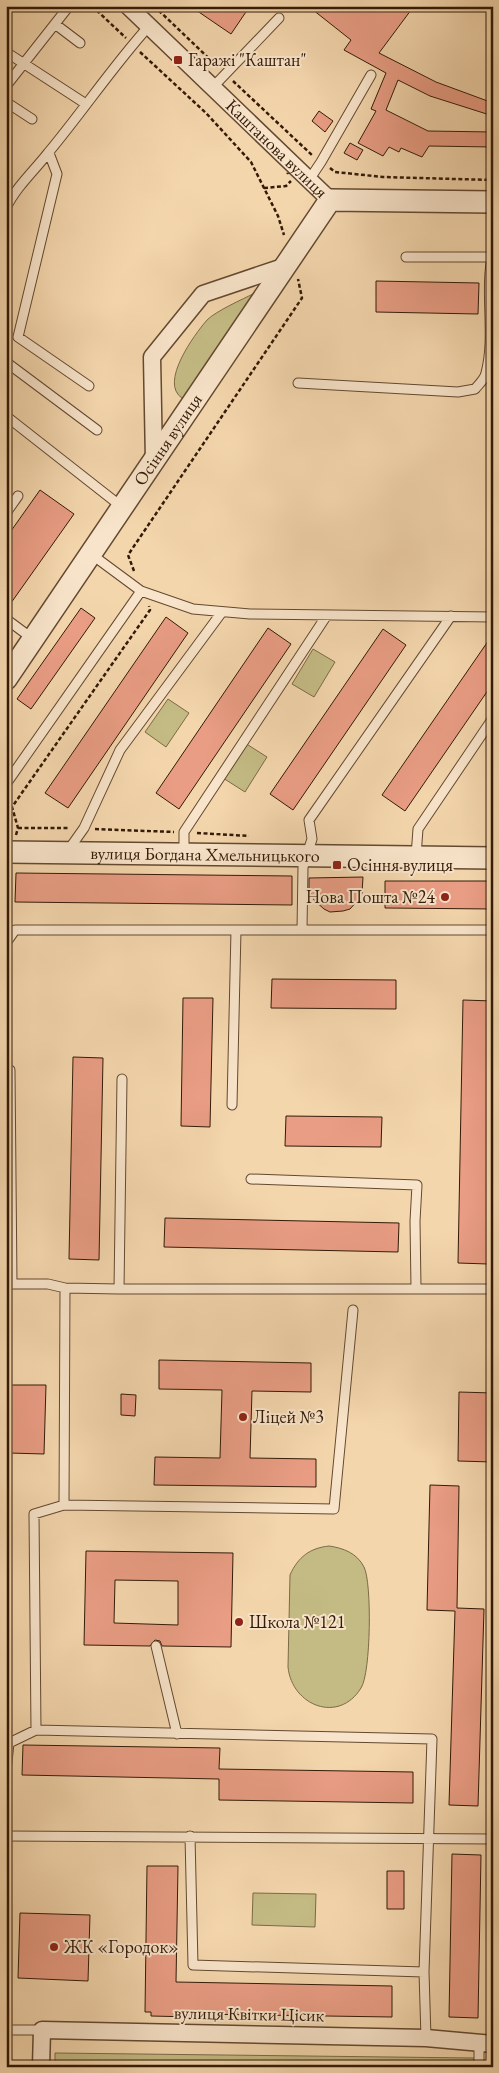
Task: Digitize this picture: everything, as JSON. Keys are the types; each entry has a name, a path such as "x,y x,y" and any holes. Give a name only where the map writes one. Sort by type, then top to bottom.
{"street":[{"name":"Каштанова вулиця","path":"128,6 330,200 493,202"},
{"name":"Осіння вулиця","path":"7,676 330,200"},
{"path":"154,461 152,357 203,294 286,266"},
{"name":"вулиця Богдана Хмельницького","path":"6,852 493,858"},
{"path":"41,2067 42,2030"},
{"name":"вулиця Квітки Цісик","path":"42,2030 426,2038 486,2043"}],"lane":[{"path":"6,86 69,6"},
{"path":"213,87 278,18"},
{"path":"55,24 80,43"},
{"path":"6,208 11,197 49,153 132,44 149,26"},
{"path":"6,52 86,104"},
{"path":"309,180 371,76"},
{"path":"6,102 32,119"},
{"path":"49,153 57,174 18,337 89,386"},
{"path":"298,383 458,392 475,389 486,376 489,352 489,282 492,255 406,256"},
{"path":"6,362 97,430"},
{"path":"6,416 122,508"},
{"path":"6,513 18,496"},
{"path":"91,554 141,591 193,609 250,614 493,617"},
{"path":"6,784 141,591"},
{"path":"67,852 84,828 120,750 222,612"},
{"path":"184,854 184,832 327,615"},
{"path":"302,930 303,867 312,839 308,820 451,616"},
{"path":"6,619 33,639"},
{"path":"416,856 418,829 493,718"},
{"path":"6,942 15,930 493,930"},
{"path":"232,1105 236,930"},
{"path":"10,1070 9,1284 48,1284 66,1288 119,1290 493,1289"},
{"path":"119,1290 122,1079"},
{"path":"251,1179 417,1186 415,1221 416,1288"},
{"path":"64,1505 66,1288"},
{"path":"36,1730 34,1514 64,1505 334,1509 353,1310"},
{"path":"156,1646 177,1734"},
{"path":"6,1772 9,1743 36,1730 432,1739 424,1972 426,2038"},
{"path":"6,1836 493,1839"},
{"path":"190,1836 193,1964 424,1972"},
{"path":"6,2030 42,2030"},
{"path":"479,2067 486,2043"}],"path":[{"path":"154,6 306,150 335,172 383,177 493,180"},
{"path":"18,828 84,828 252,836"}],"shaded area":[{"path":"255,293 187,396 182,398 176,391 174,382 176,371 194,336 211,317"},
{"path":"313,649 335,662 314,697 292,684"},
{"path":"168,699 189,713 166,747 145,732"},
{"path":"245,743 267,757 245,792 223,778"},
{"path":"329,1546 339,1548 354,1555 364,1567 367,1576 369,1628 367,1665 361,1688 352,1699 341,1705 329,1707 318,1706 298,1692 291,1681 288,1667 290,1575 305,1554"},
{"path":"253,1893 316,1894 315,1927 252,1925"},
{"path":"55,2053 474,2058 474,2067 55,2067"}],"building":[{"path":"190,6 250,6 231,34"},
{"path":"308,6 414,6 379,53 436,82 493,103 493,116 430,96 398,80 386,110 428,131 493,132 493,147 429,146 422,157 401,148 399,152 389,147 383,156 358,143 376,111 371,109 386,73 344,50 351,40"},
{"path":"319,111 333,121 325,132 312,121"},
{"path":"350,143 363,150 357,160 344,153"},
{"path":"376,281 479,283 478,314 376,312"},
{"path":"40,490 74,514 6,610 6,538"},
{"path":"81,608 95,618 31,709 17,699"},
{"path":"166,617 188,633 68,808 45,793"},
{"path":"268,628 291,644 179,809 156,793"},
{"path":"383,629 406,645 293,810 270,794"},
{"path":"493,634 493,683 405,811 382,795"},
{"path":"16,873 292,876 292,905 15,902"},
{"path":"363,877 362,893 359,899 350,909 343,911 330,912 324,909 314,900 309,888 309,878"},
{"path":"385,881 493,881 493,909 385,908"},
{"path":"272,979 396,980 396,1009 271,1008"},
{"path":"183,998 213,998 210,1127 181,1126"},
{"path":"463,1000 493,1001 488,1264 458,1263"},
{"path":"73,1057 103,1058 99,1260 69,1259"},
{"path":"286,1116 382,1117 381,1147 285,1146"},
{"path":"165,1218 399,1223 398,1252 164,1247"},
{"path":"159,1360 311,1363 311,1392 252,1391 250,1458 316,1459 316,1487 154,1485 155,1457 220,1458 222,1390 159,1389"},
{"path":"10,1385 46,1385 44,1454 9,1453"},
{"path":"459,1392 493,1393 493,1462 458,1461"},
{"path":"121,1394 136,1395 135,1416 121,1415"},
{"path":"430,1485 459,1486 457,1608 484,1609 478,1806 449,1805 455,1611 427,1610"},
{"path":"86,1551 233,1553 231,1647 162,1646 160,1641 155,1640 150,1646 84,1645","holes":["115,1580 178,1581 178,1625 114,1623"]},
{"path":"23,1745 220,1748 219,1769 413,1772 413,1803 219,1800 219,1779 22,1775"},
{"path":"452,1854 481,1855 478,2018 449,2017"},
{"path":"147,1866 178,1866 176,1982 392,1986 392,2017 194,2014 194,2017 151,2016 151,2012 145,2012"},
{"path":"387,1871 404,1871 404,1909 387,1909"},
{"name":"ЖК «Городок»","path":"20,1913 90,1915 88,1981 18,1978"}],"place":[{"name":"Гаражі \"Каштан\"","path":"178,60"},
{"name":"Осіння вулиця","path":"337,865"},
{"name":"Нова Пошта №24","path":"445,897"},
{"name":"Ліцей №3","path":"243,1417"},
{"name":"Школа №121","path":"239,1622"},
{"name":"ЖК «Городок»","path":"54,1947"}]}
